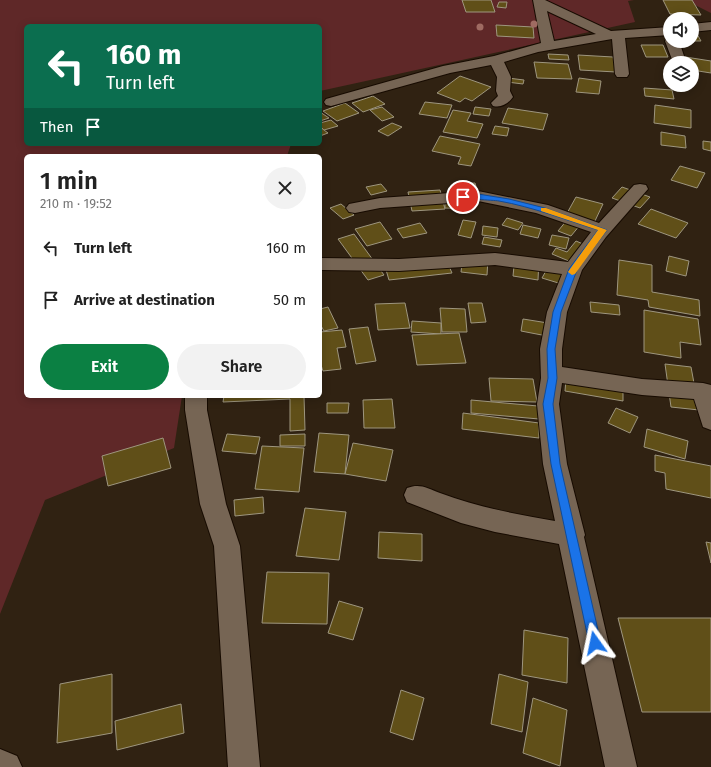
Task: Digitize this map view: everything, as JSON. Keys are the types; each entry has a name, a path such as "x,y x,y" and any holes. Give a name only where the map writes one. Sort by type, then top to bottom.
{"street":[{"path":"539,1 613,34"},
{"path":"539,1 548,46"},
{"path":"699,27 711,26"},
{"path":"613,34 622,74"},
{"path":"331,102 448,69 496,60 548,46 613,34 663,35"},
{"path":"496,60 504,77 503,91 506,97 498,102"},
{"path":"621,767 556,464 548,404 552,374 551,349 557,312 573,269 603,230 640,189"},
{"path":"355,208 380,203 478,196 509,201 542,209 603,230"},
{"path":"322,264 399,265 496,259 573,269"},
{"path":"552,374 642,387 703,392 711,421"},
{"path":"196,398 196,410 214,504 227,546 244,767"},
{"path":"416,495 461,512 495,521 572,535"},
{"path":"0,765 6,767"}],"shaded area":[{"path":"0,0 634,0 628,1 635,22 322,91 322,24 24,24 24,146 290,146 288,154 24,154 24,398 182,398 174,448 45,500 0,614"},
{"path":"685,0 711,0 711,13"}],"building":[{"path":"462,0 491,0 495,12 466,12"},
{"path":"663,0 692,0 701,15 699,15 699,12 669,12"},
{"path":"499,2 507,2 506,8 497,7"},
{"path":"496,25 533,27 534,38 497,36"},
{"path":"641,45 663,45 668,56 663,57 646,57"},
{"path":"548,54 568,55 569,60 549,59"},
{"path":"578,55 613,57 616,72 580,70"},
{"path":"699,59 711,61 711,73 699,71"},
{"path":"534,62 568,64 572,79 537,78"},
{"path":"460,76 491,87 472,101 465,98 460,102 437,93"},
{"path":"508,78 524,80 523,84 507,82"},
{"path":"579,78 601,81 599,94 576,92"},
{"path":"644,88 663,89 663,92 672,92 674,99 645,96"},
{"path":"373,96 385,104 363,112 352,103"},
{"path":"425,102 452,105 447,118 419,114"},
{"path":"345,103 359,113 337,121 323,111"},
{"path":"655,105 691,110 691,128 654,123"},
{"path":"382,107 394,117 382,121 370,110"},
{"path":"475,107 491,109 489,116 473,114"},
{"path":"508,108 548,114 543,130 502,123"},
{"path":"453,110 471,113 467,121 483,124 477,138 443,132"},
{"path":"322,113 329,118 322,120"},
{"path":"331,120 338,126 324,130 322,128 322,122"},
{"path":"392,123 402,127 388,136 378,131"},
{"path":"495,126 509,128 507,136 492,134"},
{"path":"322,128 328,133 322,135"},
{"path":"661,132 685,136 686,148 661,145"},
{"path":"440,136 480,144 471,166 458,164 461,157 432,151"},
{"path":"703,141 711,142 711,151 703,149"},
{"path":"680,166 705,173 697,188 671,180"},
{"path":"475,183 478,193 460,193 457,184"},
{"path":"381,184 387,191 371,195 366,187"},
{"path":"622,187 650,197 640,208 612,198"},
{"path":"440,190 445,209 412,211 408,192"},
{"path":"445,197 467,198 468,209 445,208"},
{"path":"576,197 603,204 594,223 566,215"},
{"path":"341,204 354,215 343,219 330,208"},
{"path":"651,209 688,223 676,238 638,224"},
{"path":"507,218 523,223 518,230 502,225"},
{"path":"463,220 476,222 471,238 458,235"},
{"path":"567,220 580,225 571,236 558,231"},
{"path":"380,222 392,239 367,246 355,229"},
{"path":"420,223 427,233 403,238 397,229"},
{"path":"523,225 541,229 538,238 520,234"},
{"path":"483,226 498,228 497,237 482,235"},
{"path":"354,234 384,275 368,280 338,239"},
{"path":"552,235 569,238 566,249 549,245"},
{"path":"484,237 502,240 500,247 482,244"},
{"path":"576,241 590,247 576,264 552,254 556,248 567,252"},
{"path":"463,256 488,259 487,275 461,272"},
{"path":"515,256 539,259 538,280 513,276"},
{"path":"669,256 689,261 686,276 666,271"},
{"path":"445,257 452,273 389,280 384,263"},
{"path":"619,260 652,265 652,292 699,300 700,316 649,307 648,300 617,295"},
{"path":"547,269 569,276 565,285 542,278"},
{"path":"590,302 619,305 620,315 591,312"},
{"path":"405,303 410,328 378,330 375,304"},
{"path":"468,303 482,303 486,322 471,323"},
{"path":"328,307 338,328 324,331 322,328 322,308"},
{"path":"440,308 465,309 467,332 442,332"},
{"path":"644,310 698,319 701,345 680,342 681,358 644,352"},
{"path":"523,319 548,323 547,336 521,331"},
{"path":"412,321 441,323 441,334 411,332"},
{"path":"368,327 376,361 356,364 349,329"},
{"path":"342,330 346,347 337,348 341,369 323,371 322,332"},
{"path":"459,333 466,363 417,365 412,335"},
{"path":"665,364 691,367 699,410 671,407"},
{"path":"489,378 533,379 537,402 491,401"},
{"path":"566,379 623,389 623,401 565,391"},
{"path":"224,398 304,398 305,430 290,431 290,399 223,402"},
{"path":"392,399 395,428 364,428 363,400"},
{"path":"471,400 538,406 539,419 471,413"},
{"path":"327,403 349,403 348,413 327,413"},
{"path":"616,408 638,417 630,433 608,423"},
{"path":"463,413 539,423 539,438 462,429"},
{"path":"647,429 688,441 685,459 644,447"},
{"path":"319,433 349,435 345,474 314,472"},
{"path":"227,434 260,437 256,454 222,451"},
{"path":"305,434 305,446 280,446 280,435"},
{"path":"163,438 171,468 108,486 102,456"},
{"path":"353,443 393,450 386,481 345,474"},
{"path":"262,446 304,448 299,492 255,489"},
{"path":"655,455 711,466 711,498 666,489 665,473 655,471"},
{"path":"263,497 264,513 235,516 234,500"},
{"path":"305,508 346,512 339,560 296,556"},
{"path":"379,532 422,534 422,561 378,558"},
{"path":"706,542 711,543 711,563"},
{"path":"267,572 329,573 327,624 262,623"},
{"path":"339,601 363,608 353,640 328,633"},
{"path":"618,618 711,618 711,712 642,712"},
{"path":"524,630 568,638 567,683 522,675"},
{"path":"112,674 112,733 57,743 60,684"},
{"path":"499,674 528,682 522,732 491,724"},
{"path":"401,690 424,698 413,740 390,732"},
{"path":"533,698 567,710 560,766 523,753"},
{"path":"181,704 184,733 117,750 115,721"}],"slow traffic":[{"path":"543,210 603,230 584,253 572,272"}],"route":[{"path":"463,197 478,196 509,201 542,209 603,230 573,269 557,312 551,349 552,378 548,404 556,464 595,643"}]}
